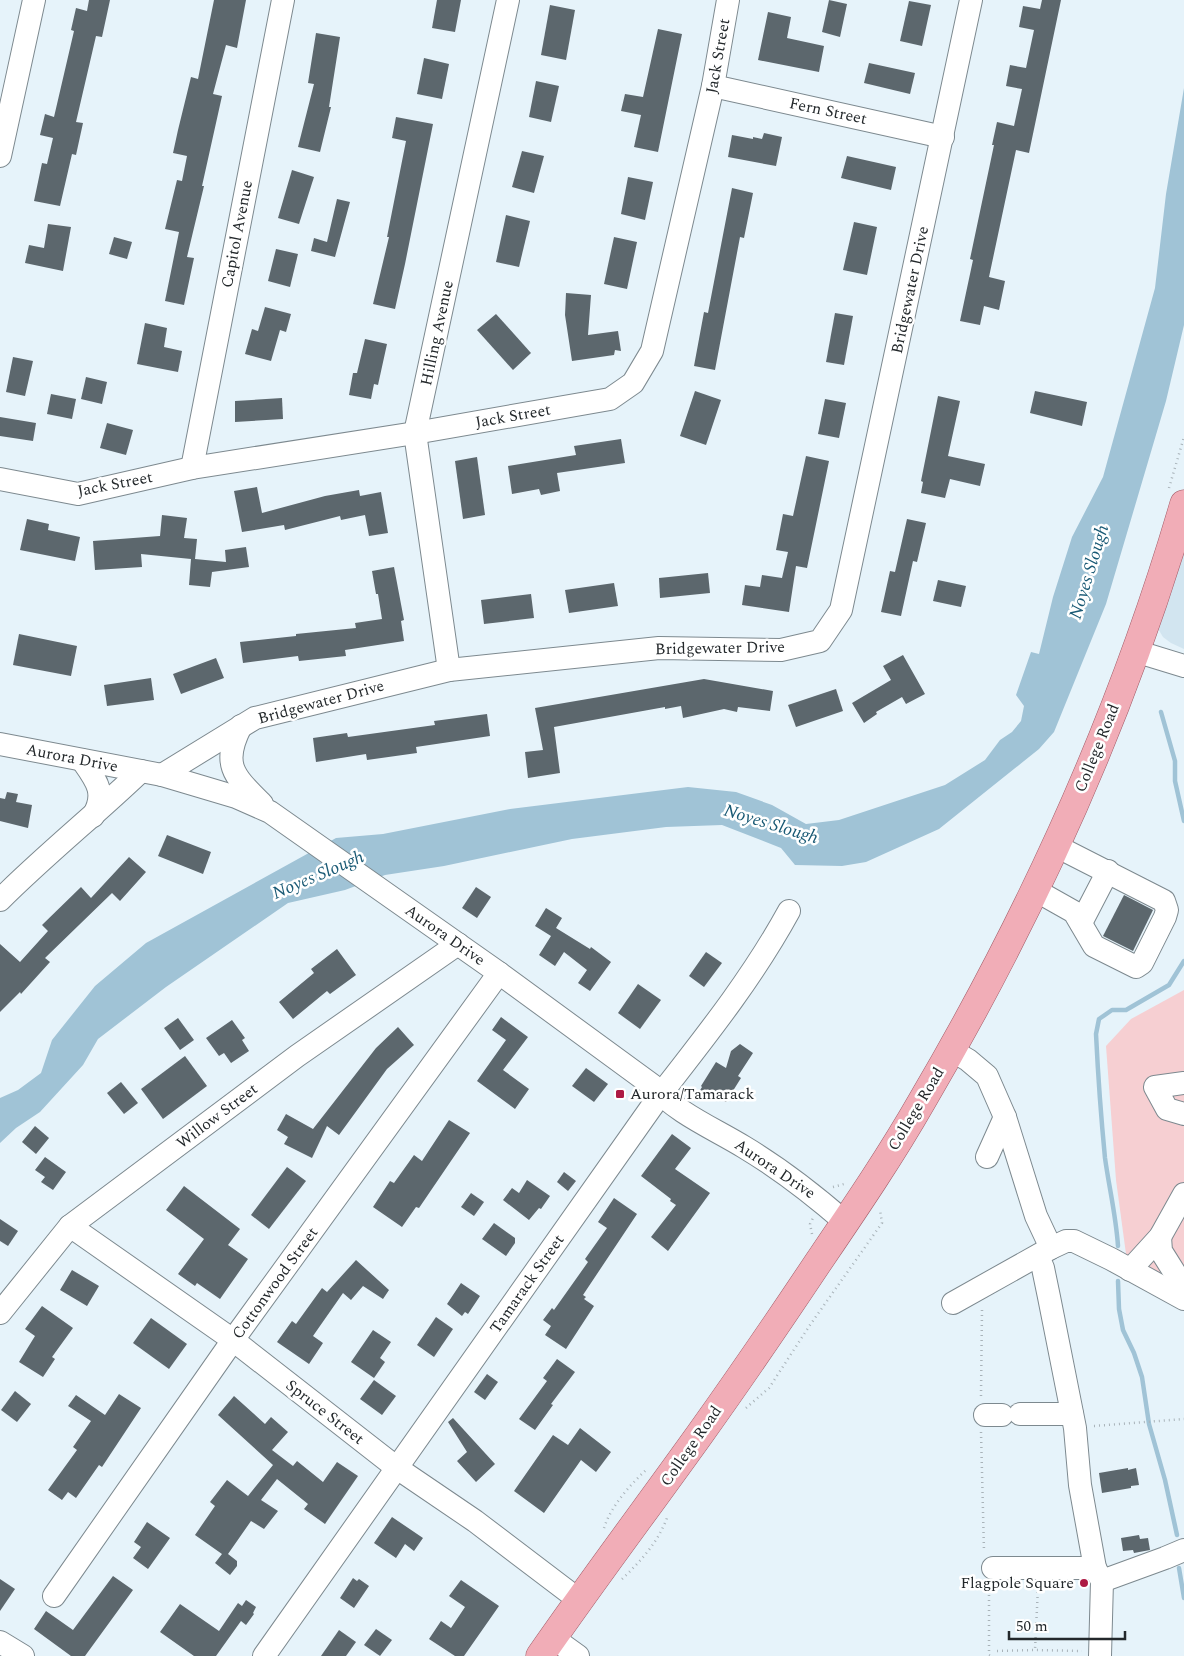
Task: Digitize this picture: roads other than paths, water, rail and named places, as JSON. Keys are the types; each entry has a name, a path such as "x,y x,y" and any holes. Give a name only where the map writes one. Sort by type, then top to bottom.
{"main road":[{"name":"College Road","path":"547,1647 579,1600 700,1435 846,1222 921,1103 1008,946 1056,846 1098,749 1135,651 1170,553 1176,499"}],"street":[{"path":"0,156 34,0"},
{"name":"Capitol Avenue","path":"192,468 283,0"},
{"name":"Hilling Avenue","path":"449,670 415,434 508,0"},
{"name":"Jack Street","path":"0,479 78,494 192,468 415,434 610,398 633,382 652,351 713,86 728,0"},
{"name":"Bridgewater Drive","path":"0,900 93,816 152,773 254,718 449,670 659,648 780,650 820,641 841,610 972,0"},
{"name":"Fern Street","path":"713,86 943,136"},
{"path":"1135,651 1184,666"},
{"path":"241,726 234,740 230,759 239,781 270,812"},
{"name":"Aurora Drive","path":"0,744 152,773 236,797 270,812 499,973 652,1085 660,1095 678,1108 746,1148 822,1202 846,1222"},
{"path":"82,760 96,780 101,795 98,808 93,816"},
{"path":"1035,890 1074,912 1094,946 1136,967 1142,963 1165,917 1167,910 1164,901 1056,846"},
{"path":"1081,923 1108,871"},
{"name":"Tamarack Street","path":"264,1656 660,1095 728,1006 773,940 789,911"},
{"name":"Willow Street","path":"0,1313 70,1226 297,1056 458,944"},
{"name":"Cottonwood Street","path":"54,1596 233,1340 499,973"},
{"path":"951,1050 968,1060 987,1076 1005,1117 1036,1216 1044,1252 1043,1268 1074,1421 1080,1485 1098,1574 1100,1654"},
{"path":"1184,1083 1155,1086 1167,1109 1184,1114"},
{"path":"987,1157 1005,1117"},
{"path":"1130,1270 1160,1237 1181,1205"},
{"name":"Spruce Street","path":"70,1226 233,1340 397,1468 475,1522 579,1600"},
{"path":"1160,1237 1161,1251 1178,1285"},
{"path":"953,1303 1066,1241 1074,1241 1130,1270 1178,1285"},
{"path":"1002,1415 1074,1421"},
{"path":"991,1573 1040,1568 1098,1574 1165,1558 1184,1550"},
{"path":"0,1642 23,1656"},
{"path":"547,1647 578,1656"}],"water":[{"name":"Noyes Slough","path":"1184,88 1184,325 1166,401 1106,604 1054,732 1039,749 939,829 866,862 842,866 795,865 781,848 722,825 666,827 572,839 444,866 385,875 345,890 288,903 166,987 98,1039 83,1065 40,1112 16,1128 0,1143 0,1098 18,1090 41,1073 52,1040 95,986 146,943 336,838 383,834 510,809 688,787 736,792 772,805 806,824 839,820 945,785 985,760 1000,740 1012,732 1021,721 1024,706 1016,695 1031,652 1039,654 1053,597 1072,537 1103,477 1155,288 1166,194"}],"waterway":[{"path":"1161,712 1175,761 1175,781 1184,821"},
{"path":"1118,1246 1102,1127 1096,1034 1099,1019 1112,1010 1126,1010 1169,985 1184,961"},
{"path":"1118,1281 1119,1309 1123,1330 1134,1353 1142,1377 1149,1424 1165,1480 1177,1535"},
{"path":"1179,1568 1184,1598"}],"place":[{"name":"Aurora/Tamarack","path":"620,1094"},
{"name":"Flagpole Square","path":"1084,1583"}]}
